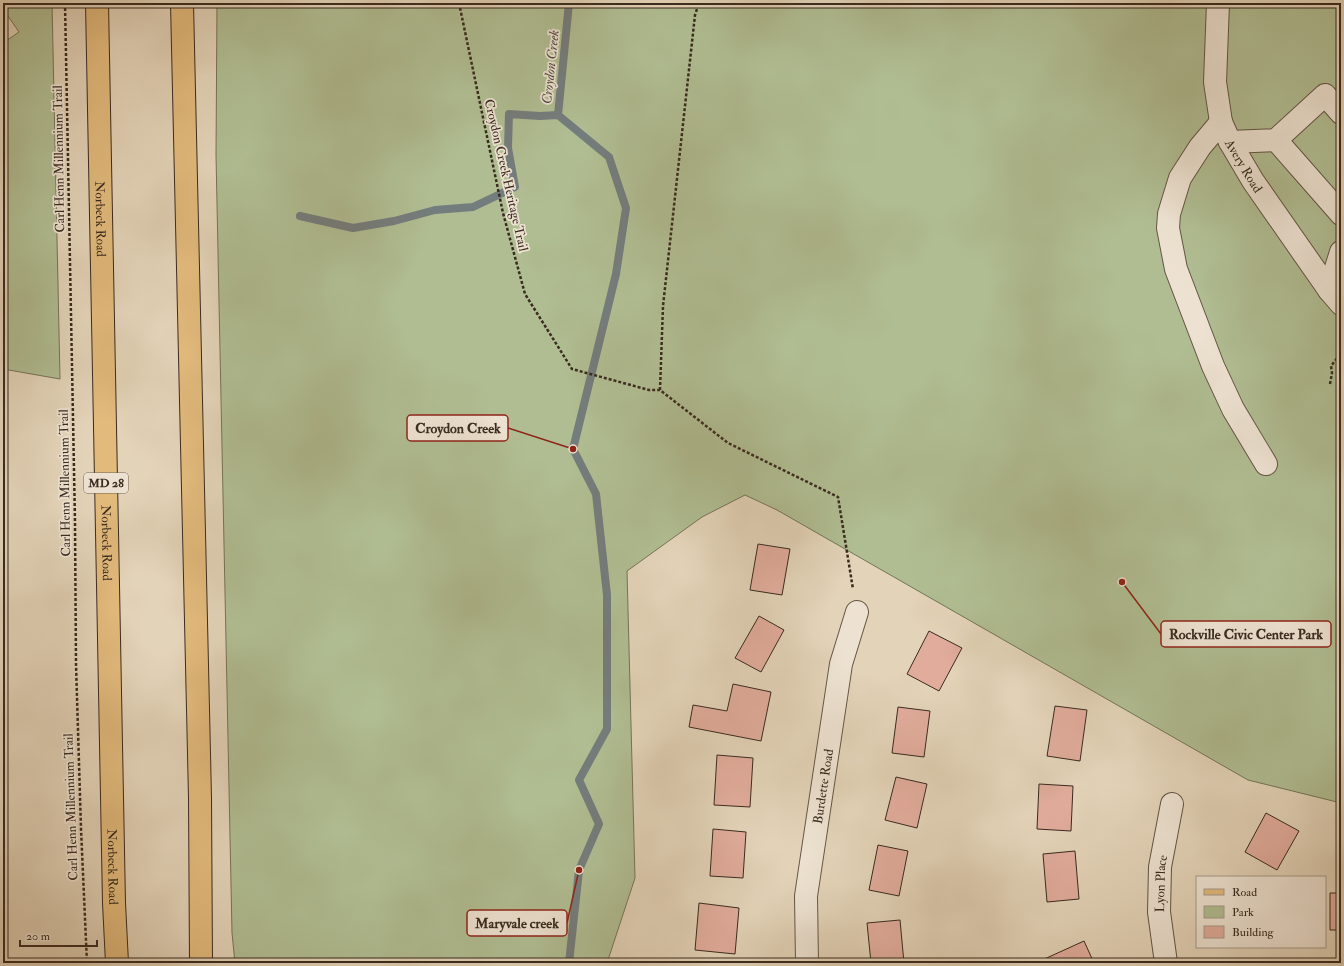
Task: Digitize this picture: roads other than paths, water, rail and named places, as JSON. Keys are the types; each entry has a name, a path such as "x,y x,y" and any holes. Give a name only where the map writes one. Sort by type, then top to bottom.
{"main road":[{"name":"Norbeck Road","path":"97,3 114,895 117,963"},
{"path":"182,3 200,798 201,963"}],"street":[{"name":"Avery Road","path":"1218,3 1215,82 1221,122 1230,142 1253,181 1335,297"},
{"path":"1230,142 1276,140 1325,95 1341,113"},
{"path":"1221,122 1200,147 1180,178 1169,214 1168,228 1176,269 1213,366 1233,409 1266,464"},
{"path":"1276,140 1341,214"},
{"path":"1335,297 1341,252"},
{"name":"Burdette Road","path":"807,963 806,896 840,664 857,612"},
{"name":"Lyon Place","path":"1166,963 1159,912 1160,867 1172,804"}],"waterway":[{"name":"Croydon Creek","path":"569,3 558,115 609,157 626,208 616,274 573,449 596,494 607,595 607,729 579,780 599,824 579,870 569,963"},
{"path":"300,216 353,228 394,221 435,210 473,207 515,187 508,148 509,114 540,116 558,115"}],"place":[{"name":"Croydon Creek","path":"573,449"},
{"name":"Rockville Civic Center Park","path":"1122,582"},
{"name":"Maryvale creek","path":"579,870"}]}
